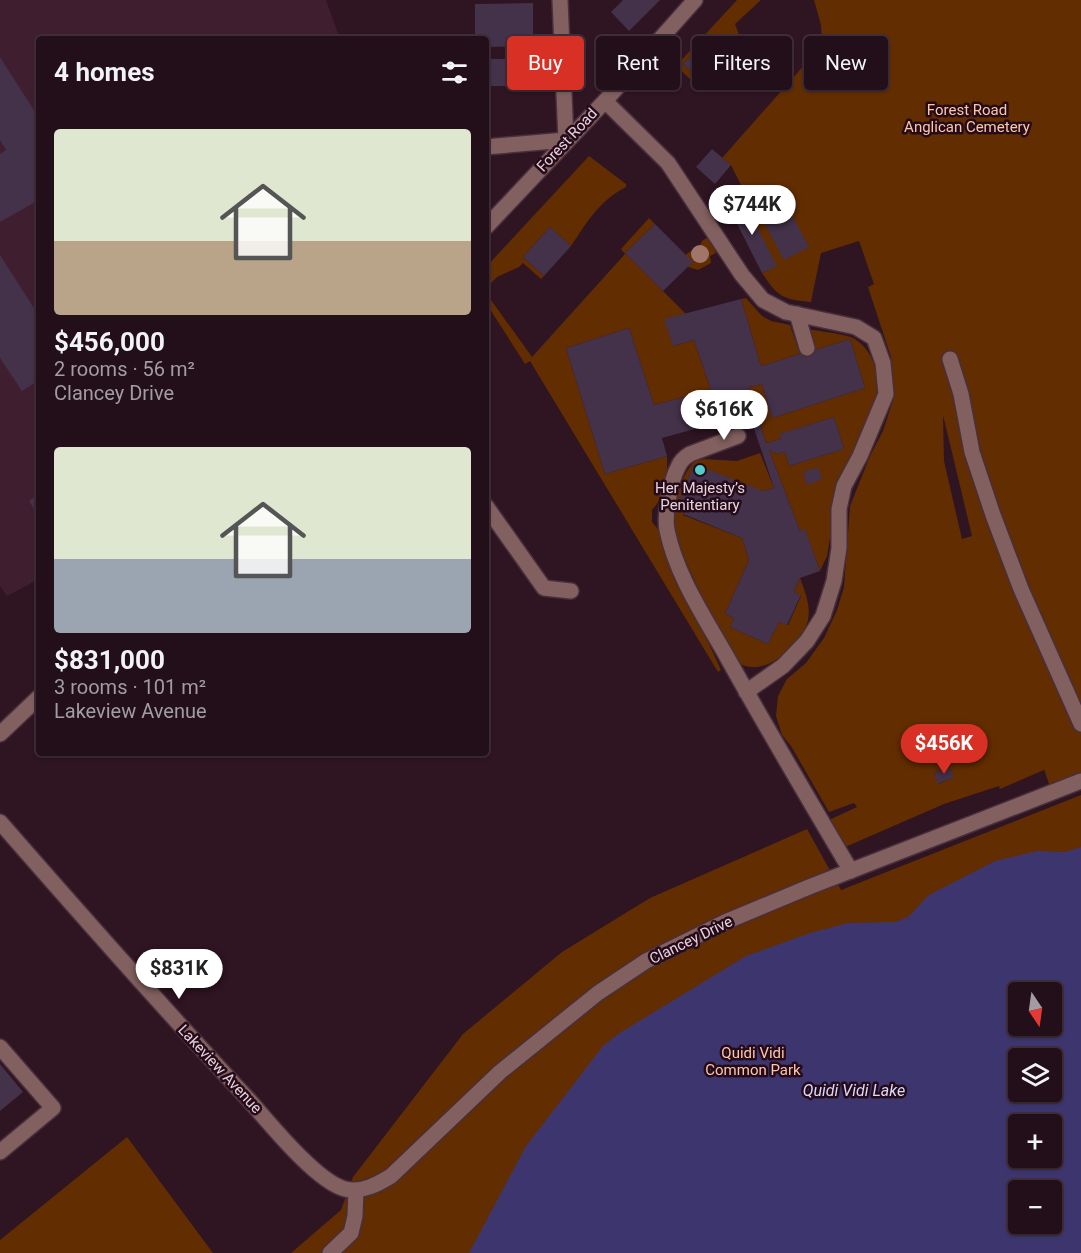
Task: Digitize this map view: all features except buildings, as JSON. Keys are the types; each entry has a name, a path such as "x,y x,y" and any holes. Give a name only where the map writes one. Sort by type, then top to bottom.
{"street":[{"path":"489,147 566,140 560,0"},
{"name":"Forest Road","path":"489,224 605,101 695,0"},
{"path":"605,101 668,163 742,275 764,300 774,307 797,314 856,327 874,338 883,363 886,394 860,456 844,486 839,509 839,548 834,581 823,616 807,641 783,666 746,692"},
{"path":"797,314 807,348"},
{"path":"950,359 961,394 972,452 985,493 1021,589 1080,720"},
{"path":"738,436 684,458 673,482 667,508 666,527 680,568 746,692 851,871"},
{"path":"489,510 544,588 571,591"},
{"path":"0,734 36,700"},
{"name":"Clancey Drive","path":"356,1190 375,1186 391,1176 500,1072 598,993 646,961 725,922 1081,780"},
{"name":"Lakeview Avenue","path":"0,822 201,1049 310,1167 344,1189 356,1190"},
{"path":"0,1047 53,1108 0,1152"},
{"path":"330,1253 351,1233 355,1216 356,1190"}],"shaded area":[{"path":"0,0 326,0 339,36 36,36 36,581 7,596 0,586"}],"green space":[{"path":"737,0 761,0 735,24 739,36 704,36"},
{"name":"Forest Road Anglican Cemetery","path":"814,0 1081,0 1081,781 1052,793 1043,766 1044,770 1000,789 999,786 944,804 843,848 829,820 857,807 854,803 829,812 791,746 782,735 776,716 778,696 787,679 806,663 824,638 837,610 844,587 850,506 870,456 883,431 894,397 891,357 868,287 874,284 859,241 821,253 811,302 787,298 777,292 762,273 776,266 741,199 737,201 734,195 743,189 731,165 722,158 782,90 792,90 792,79 804,65 804,90 888,90 888,36 822,36","holes":["943,415 972,536 962,539 944,461","949,767 953,777 939,784 934,773"]},
{"path":"692,49 692,55 683,64 692,73 692,81 680,70 680,62"},
{"path":"589,156 626,184 626,187 608,199 588,220 571,246 550,227 523,257 544,276 541,279 523,263 497,277 489,285 489,264"},
{"path":"649,218 655,224 625,253 686,314 673,346 694,340 711,390 654,405 629,328 566,348 605,474 667,456 665,484 652,510 652,522 659,530 664,547 721,670 718,672 530,361 525,364 489,308 489,297 532,357 625,254 621,249"},
{"path":"708,237 716,253 710,256 711,263 698,270 688,267 685,255"},
{"path":"746,298 762,316 771,321 790,325 800,354 761,366 741,299"},
{"path":"807,329 853,338 866,349 874,363 878,379 878,395 833,520 827,556 820,571 805,530 800,531 769,450 778,454 785,452 789,466 844,449 834,417 780,434 781,439 766,443 749,387 762,384 772,418 865,388 850,339 815,350"},
{"path":"760,453 774,488 679,503 686,506 683,515 742,538 749,560 725,614 734,618 730,627 768,644 779,622 788,625 801,596 794,592 800,578 809,609 804,630 798,640 780,658 757,667 746,666 736,661 724,646 674,535 673,516 676,497 694,461 704,459 737,461"},
{"name":"Quidi Vidi Lake","path":"1081,795 1081,1253 291,1253 341,1210 353,1177 463,1034 562,952 650,898 807,829 841,890"},
{"path":"127,1137 213,1253 0,1253 0,1240"}],"water":[{"name":"Quidi Vidi Lake","path":"1081,847 1081,1253 469,1253 526,1146 603,1046 618,1034 746,956 810,933 848,923 895,922 908,917 929,895 995,861 1037,851 1065,852"}],"place":[{"name":"Her Majesty’s Penitentiary","path":"700,470"}],"park label":[{"name":"Quidi Vidi Common Park","path":"753,1062"}]}
